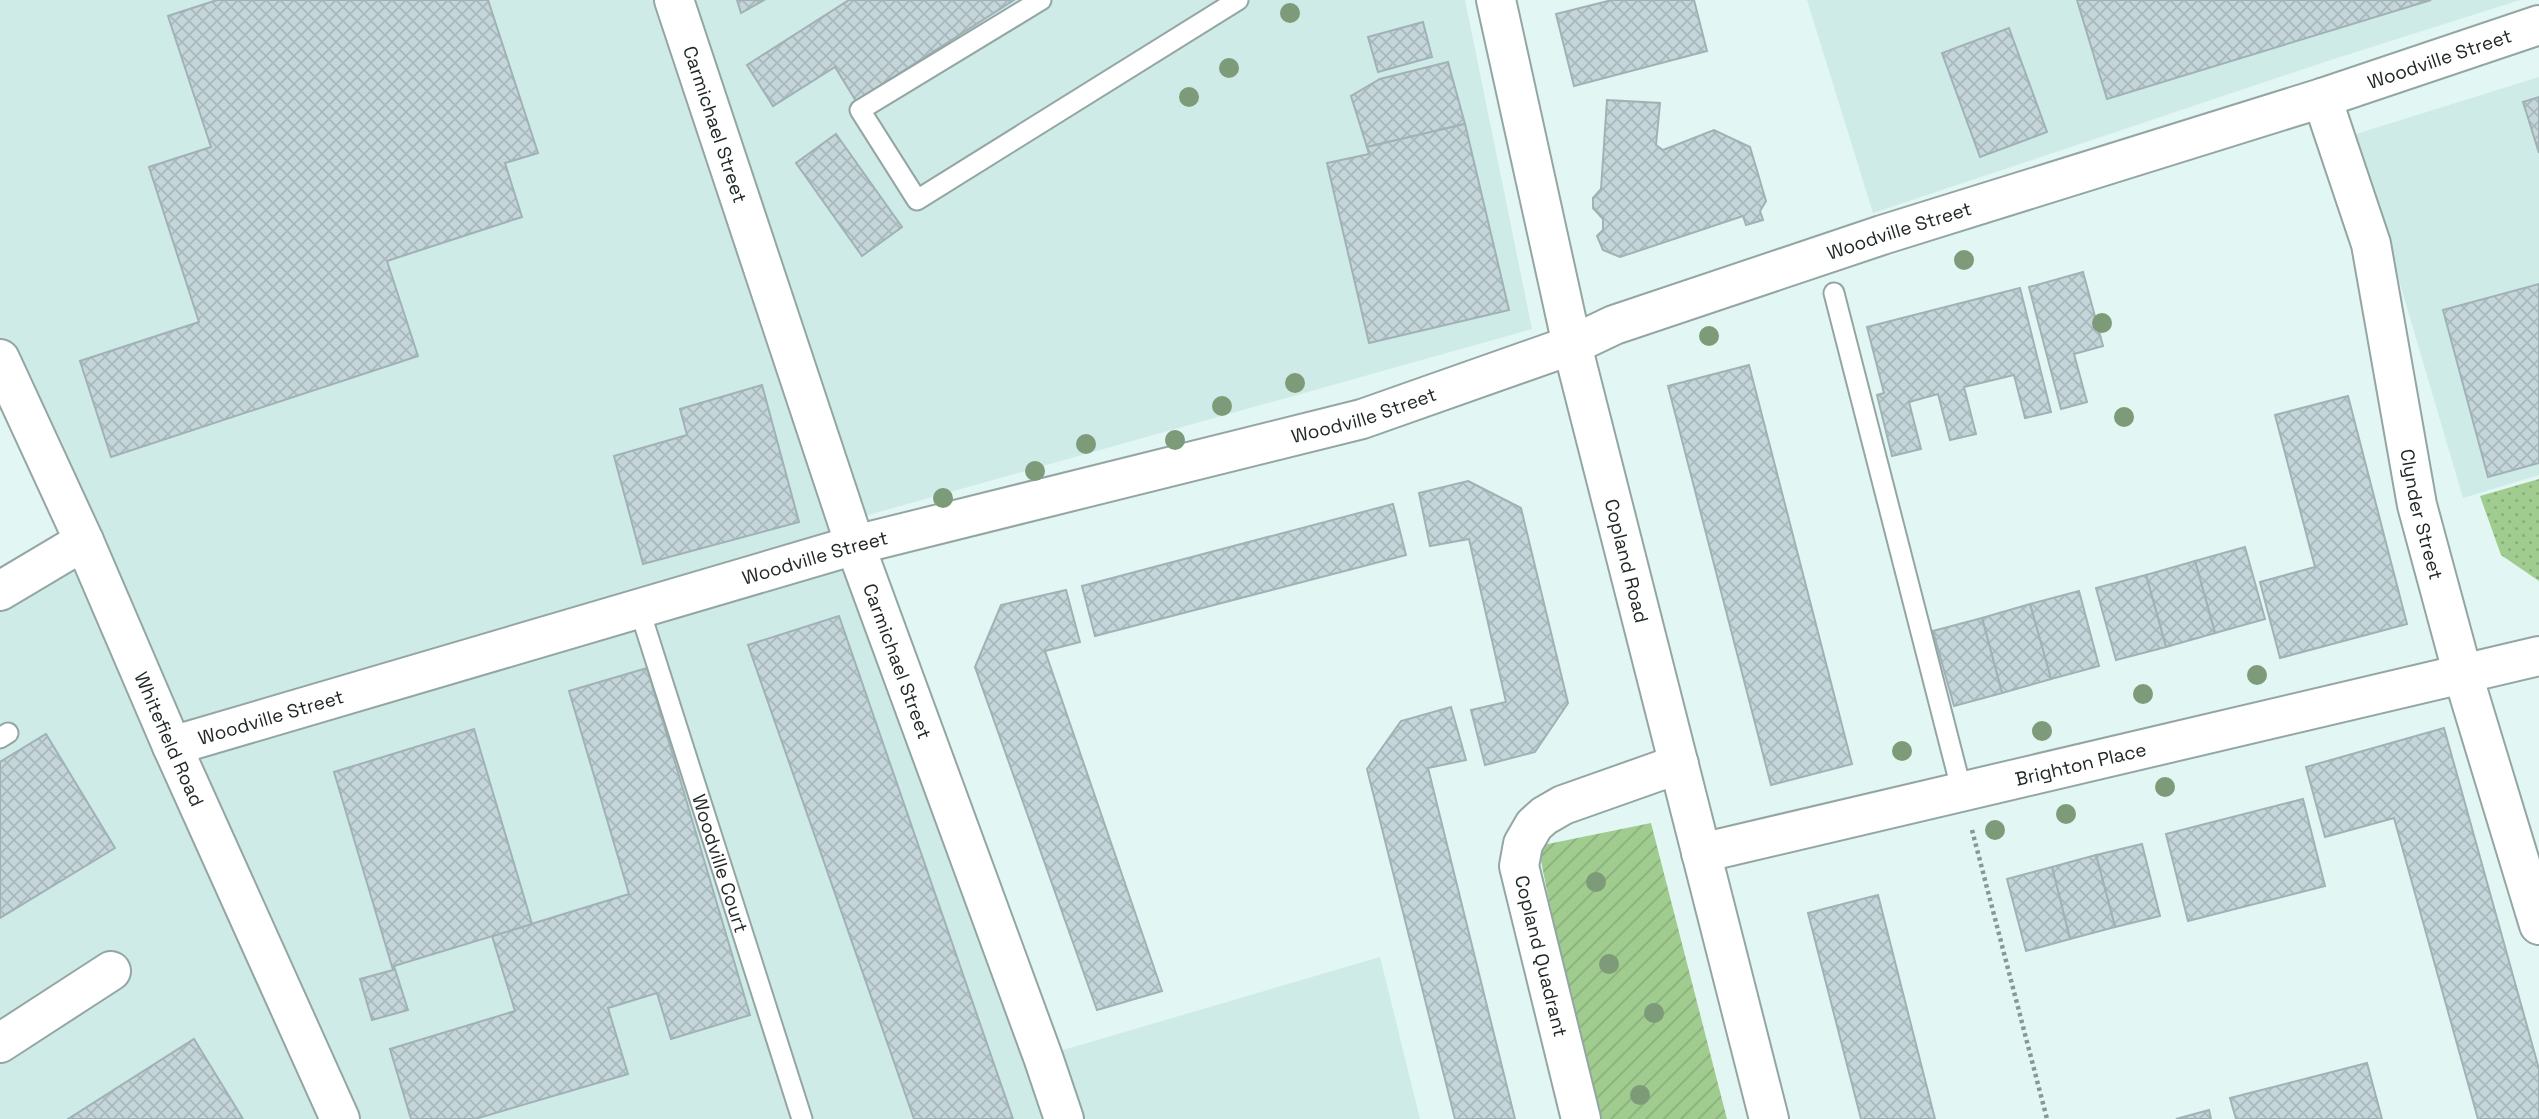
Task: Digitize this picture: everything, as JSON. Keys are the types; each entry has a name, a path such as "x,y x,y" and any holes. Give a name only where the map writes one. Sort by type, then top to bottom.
{"street":[{"name":"Carmichael Street","path":"674,0 855,545 1064,1119"},
{"name":"Copland Road","path":"1496,0 1572,345 1769,1119"},
{"name":"Woodville Street","path":"172,746 855,545 1362,419 1572,345 1614,325 1882,235 2322,98 2539,26"},
{"name":"Clynder Street","path":"2322,98 2371,244 2417,505 2463,675 2539,925"},
{"name":"Whitefield Road","path":"0,359 84,541 172,746 340,1119"},
{"path":"0,591 84,541"},
{"name":"Brighton Place","path":"1701,853 2539,656"},
{"name":"Copland Quadrant","path":"1581,1119 1519,866 1524,844 1534,825 1563,805 1679,764"},
{"path":"0,1043 111,971"}],"lane":[{"path":"1041,0 860,110 917,200 1238,0"},
{"path":"1834,293 1962,792"},
{"name":"Woodville Court","path":"639,608 802,1119"}],"path":[{"path":"1962,792 2047,1119"}],"shaded area":[{"path":"0,0 1465,0 1532,329 836,524 1043,1056 1380,957 1420,1119 0,1119 0,593 84,540 0,359"},
{"path":"1807,0 2520,0 2334,59 1873,213"},
{"path":"2539,77 2539,475 2463,498 2356,134"}],"green space":[{"path":"2539,479 2539,581 2501,555 2480,496"},
{"path":"1651,823 1727,1119 1593,1119 1538,846"}],"building":[{"path":"217,0 488,0 538,153 505,163 522,217 387,261 418,356 111,457 80,361 199,322 149,167 211,147 168,16"},
{"path":"737,0 764,0 741,13"},
{"path":"849,0 1014,0 856,101 835,67 773,106 747,65"},
{"path":"1612,0 1694,0 1707,51 1574,86 1556,14"},
{"path":"2077,0 2431,0 2107,99"},
{"path":"1423,22 1432,57 1378,72 1368,37"},
{"path":"2009,28 2047,132 1980,157 1942,53"},
{"path":"1448,62 1465,124 1367,147 1351,96 1380,79"},
{"path":"2539,97 2539,153 2523,102"},
{"path":"1607,100 1660,103 1656,145 1663,150 1714,130 1750,147 1766,201 1760,211 1763,220 1746,225 1743,216 1620,257 1603,250 1597,236 1603,230 1603,219 1593,208 1593,198 1601,189"},
{"path":"1465,124 1509,310 1369,343 1327,163 1369,154 1367,147"},
{"path":"836,134 902,227 862,256 796,163"},
{"path":"2083,272 2103,346 2074,354 2087,402 2061,409 2029,287"},
{"path":"2539,284 2539,463 2488,477 2443,310"},
{"path":"2020,288 2051,412 2025,418 2014,375 1964,387 1976,434 1950,440 1938,394 1909,402 1921,449 1892,456 1877,395 1884,393 1867,327"},
{"path":"1749,365 1852,764 1771,785 1668,386"},
{"path":"762,385 799,522 643,564 614,456 687,435 680,409"},
{"path":"2348,396 2407,624 2280,658 2260,582 2315,567 2275,415"},
{"path":"1468,481 1521,508 1568,703 1535,752 1485,765 1471,710 1506,702 1469,539 1430,546 1419,493"},
{"path":"1393,504 1406,555 1095,636 1082,586"},
{"path":"2245,547 2265,619 2215,633 2195,561"},
{"path":"2195,561 2215,633 2166,647 2146,575"},
{"path":"2146,575 2166,647 2116,660 2096,588"},
{"path":"1066,590 1080,642 1045,651 1162,991 1097,1010 975,667 1001,605"},
{"path":"2079,591 2099,666 2051,679 2030,604"},
{"path":"2030,604 2051,679 2002,693 1982,618"},
{"path":"839,616 1013,1119 914,1119 748,645"},
{"path":"1982,618 2002,693 1954,706 1933,631"},
{"path":"647,668 750,1015 671,1039 657,993 608,1008 628,1074 475,1119 411,1119 390,1049 515,1011 492,936 629,894 569,691"},
{"path":"1451,707 1466,760 1428,768 1515,1119 1455,1119 1367,769 1401,721"},
{"path":"2444,728 2539,1069 2539,1119 2478,1119 2394,818 2325,837 2306,767"},
{"path":"474,729 532,924 394,966 408,1010 372,1020 360,979 393,970 334,772"},
{"path":"46,734 115,848 0,918 0,762"},
{"path":"2303,799 2325,886 2188,921 2166,834"},
{"path":"2142,844 2160,916 2115,927 2096,855"},
{"path":"2096,855 2115,927 2070,939 2052,867"},
{"path":"2052,867 2070,939 2026,951 2007,879"},
{"path":"1878,895 1935,1119 1861,1119 1808,913"},
{"path":"194,1039 243,1119 68,1119"},
{"path":"2367,1063 2382,1119 2236,1119 2230,1098"},
{"path":"2209,1110 2211,1119 2176,1119"}]}
